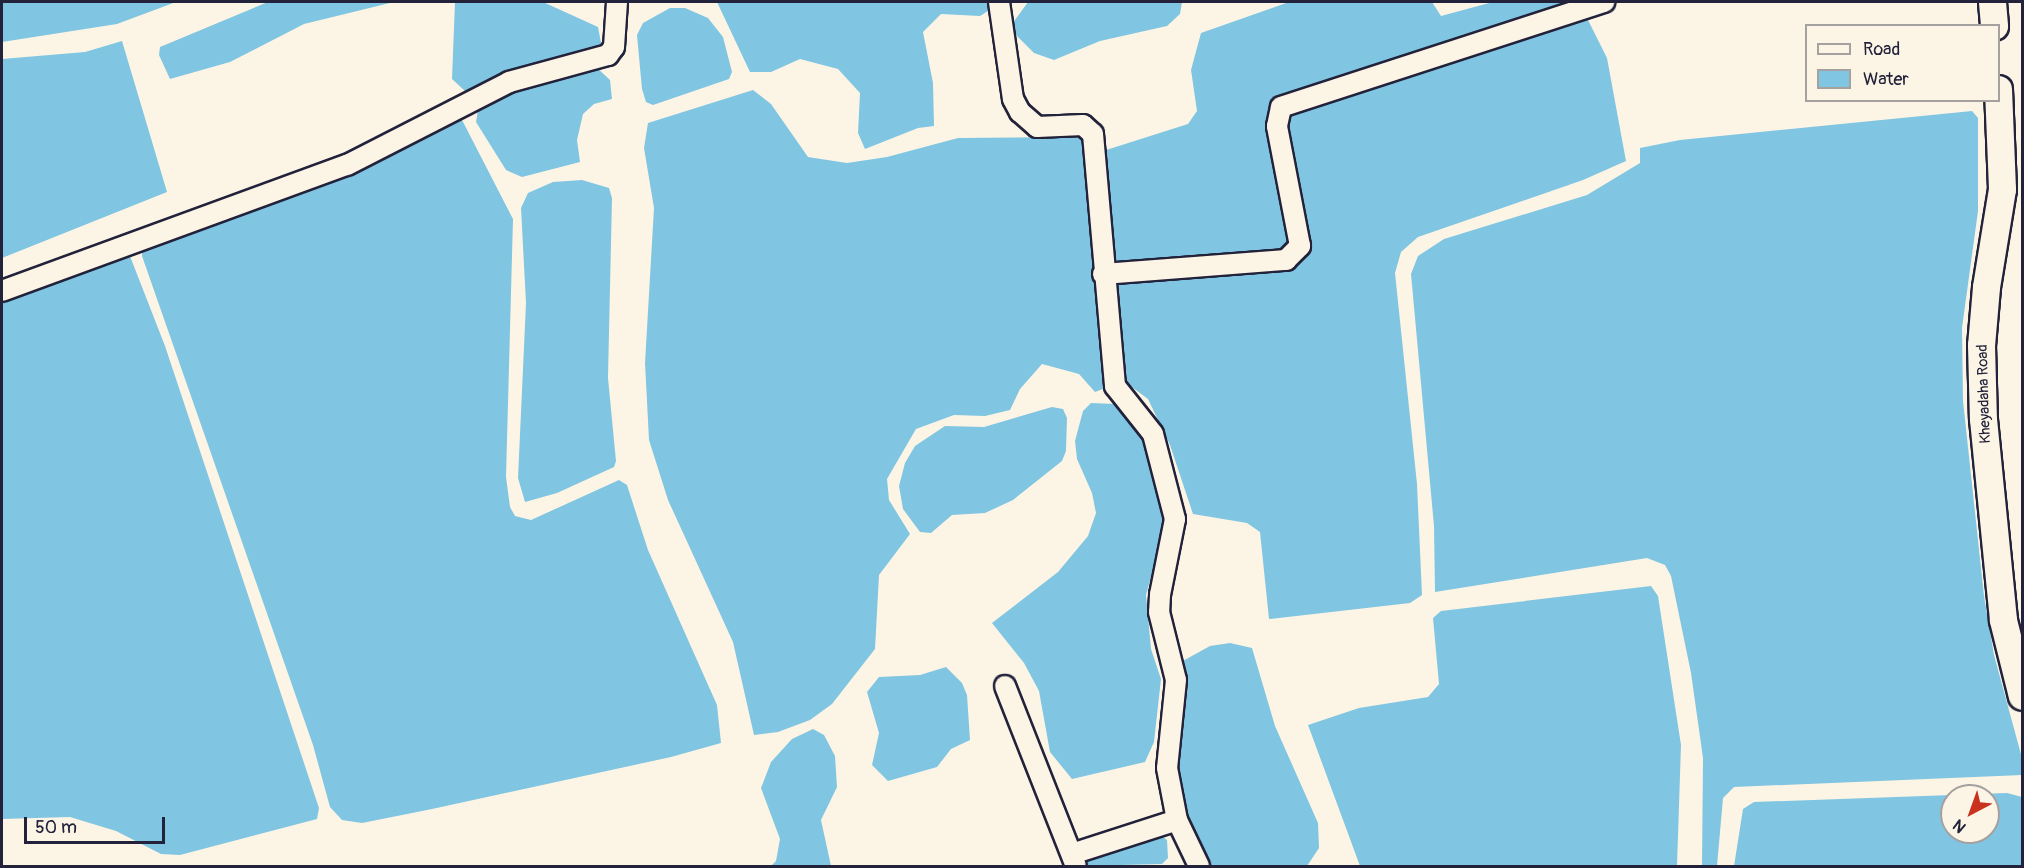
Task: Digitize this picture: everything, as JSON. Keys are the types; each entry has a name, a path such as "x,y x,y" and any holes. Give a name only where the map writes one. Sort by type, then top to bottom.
{"main road":[{"path":"1992,2 1994,24"},
{"name":"Kheyadaha Road","path":"1999,102 2002,189 1986,286 1981,345 1983,418 2003,620 2022,696"}],"street":[{"path":"2,291 347,165 509,82 608,56 614,47 617,2"},
{"path":"999,2 1013,99 1020,112 1037,127 1083,125 1093,134 1103,274 1115,386 1153,434 1175,519 1159,612 1176,680 1167,768 1177,820 1199,867"},
{"path":"1103,274 1286,260 1300,246 1277,126 1281,107 1604,2"},
{"path":"1005,686 1074,860 1177,820"}],"water":[{"path":"2,2 176,2 117,24 2,42"},
{"path":"268,2 394,2 304,24 230,62 170,79 159,55 160,47"},
{"path":"455,2 543,2 598,27 601,43 596,50 475,94 466,92 452,79"},
{"path":"717,2 989,2 988,11 980,16 941,14 923,32 933,83 934,126 918,128 865,149 858,133 860,93 838,69 800,59 771,72 750,72"},
{"path":"1028,2 1182,2 1180,14 1167,26 1100,41 1054,60 1034,53 1009,28"},
{"path":"1289,2 1432,2 1441,16 1493,2 1579,2 1607,58 1626,161 1583,180 1418,237 1401,252 1395,273 1417,484 1422,595 1410,603 1269,619 1260,532 1247,523 1193,514 1170,445 1148,399 1125,382 1122,346 1112,311 1103,151 1188,124 1197,111 1191,70 1201,33"},
{"path":"670,8 685,8 708,18 723,37 732,72 729,79 653,105 646,102 642,89 637,35 643,23"},
{"path":"122,41 167,192 2,258 2,59 85,52"},
{"path":"594,65 610,80 612,99 594,104 583,114 577,140 580,162 522,177 506,170 476,122 479,104 492,96"},
{"path":"753,90 771,104 808,157 847,163 887,157 958,138 1084,137 1098,328 1108,387 1095,392 1079,374 1042,364 1020,389 1010,410 985,416 954,415 916,429 887,479 889,500 910,534 879,575 875,649 832,704 810,720 778,732 754,735 733,642 668,500 649,440 645,363 654,208 644,148 648,123"},
{"path":"1972,111 1978,118 1978,211 1962,328 1963,401 1984,596 1994,655 2022,758 2022,775 1734,787 1723,798 1717,866 1702,866 1703,758 1691,673 1671,576 1665,565 1647,558 1435,592 1434,526 1411,274 1418,256 1444,239 1587,195 1640,163 1640,148 1680,140"},
{"path":"461,118 513,219 506,477 510,507 515,516 531,520 619,480 627,485 648,550 717,705 721,743 671,757 432,809 362,823 342,820 330,807 313,745 142,256 143,246"},
{"path":"582,180 609,188 612,198 608,378 616,461 614,467 557,493 525,502 518,478 526,303 521,208 528,193 553,182"},
{"path":"128,251 165,346 319,808 317,819 180,855 161,854 116,831 70,817 2,819 2,299"},
{"path":"1091,403 1115,404 1146,435 1164,501 1165,526 1146,595 1151,649 1161,679 1154,742 1145,762 1072,779 1050,752 1039,691 1024,663 992,623 1058,572 1088,536 1096,513 1092,493 1077,459 1075,441 1083,411"},
{"path":"1052,407 1063,409 1067,418 1066,451 1062,461 1013,500 985,513 952,515 931,533 920,532 903,509 899,486 905,463 915,446 945,426 984,427"},
{"path":"1651,586 1658,596 1681,745 1677,866 1360,866 1308,725 1359,708 1428,697 1439,684 1433,618 1441,611"},
{"path":"1230,643 1252,648 1275,726 1318,823 1319,848 1307,866 1205,866 1174,792 1181,662 1210,646"},
{"path":"946,667 962,683 967,695 970,740 951,749 937,767 888,781 872,765 879,733 867,692 879,677 920,675"},
{"path":"813,729 824,735 835,756 837,787 821,820 831,866 771,866 776,861 780,839 761,788 771,762 792,739"},
{"path":"2000,793 2007,793 2022,797 2022,866 1734,866 1743,809 1754,802 1940,795 1940,844 2000,844"},
{"path":"1150,827 1167,840 1168,858 1162,864 1082,866 1075,854"}]}
